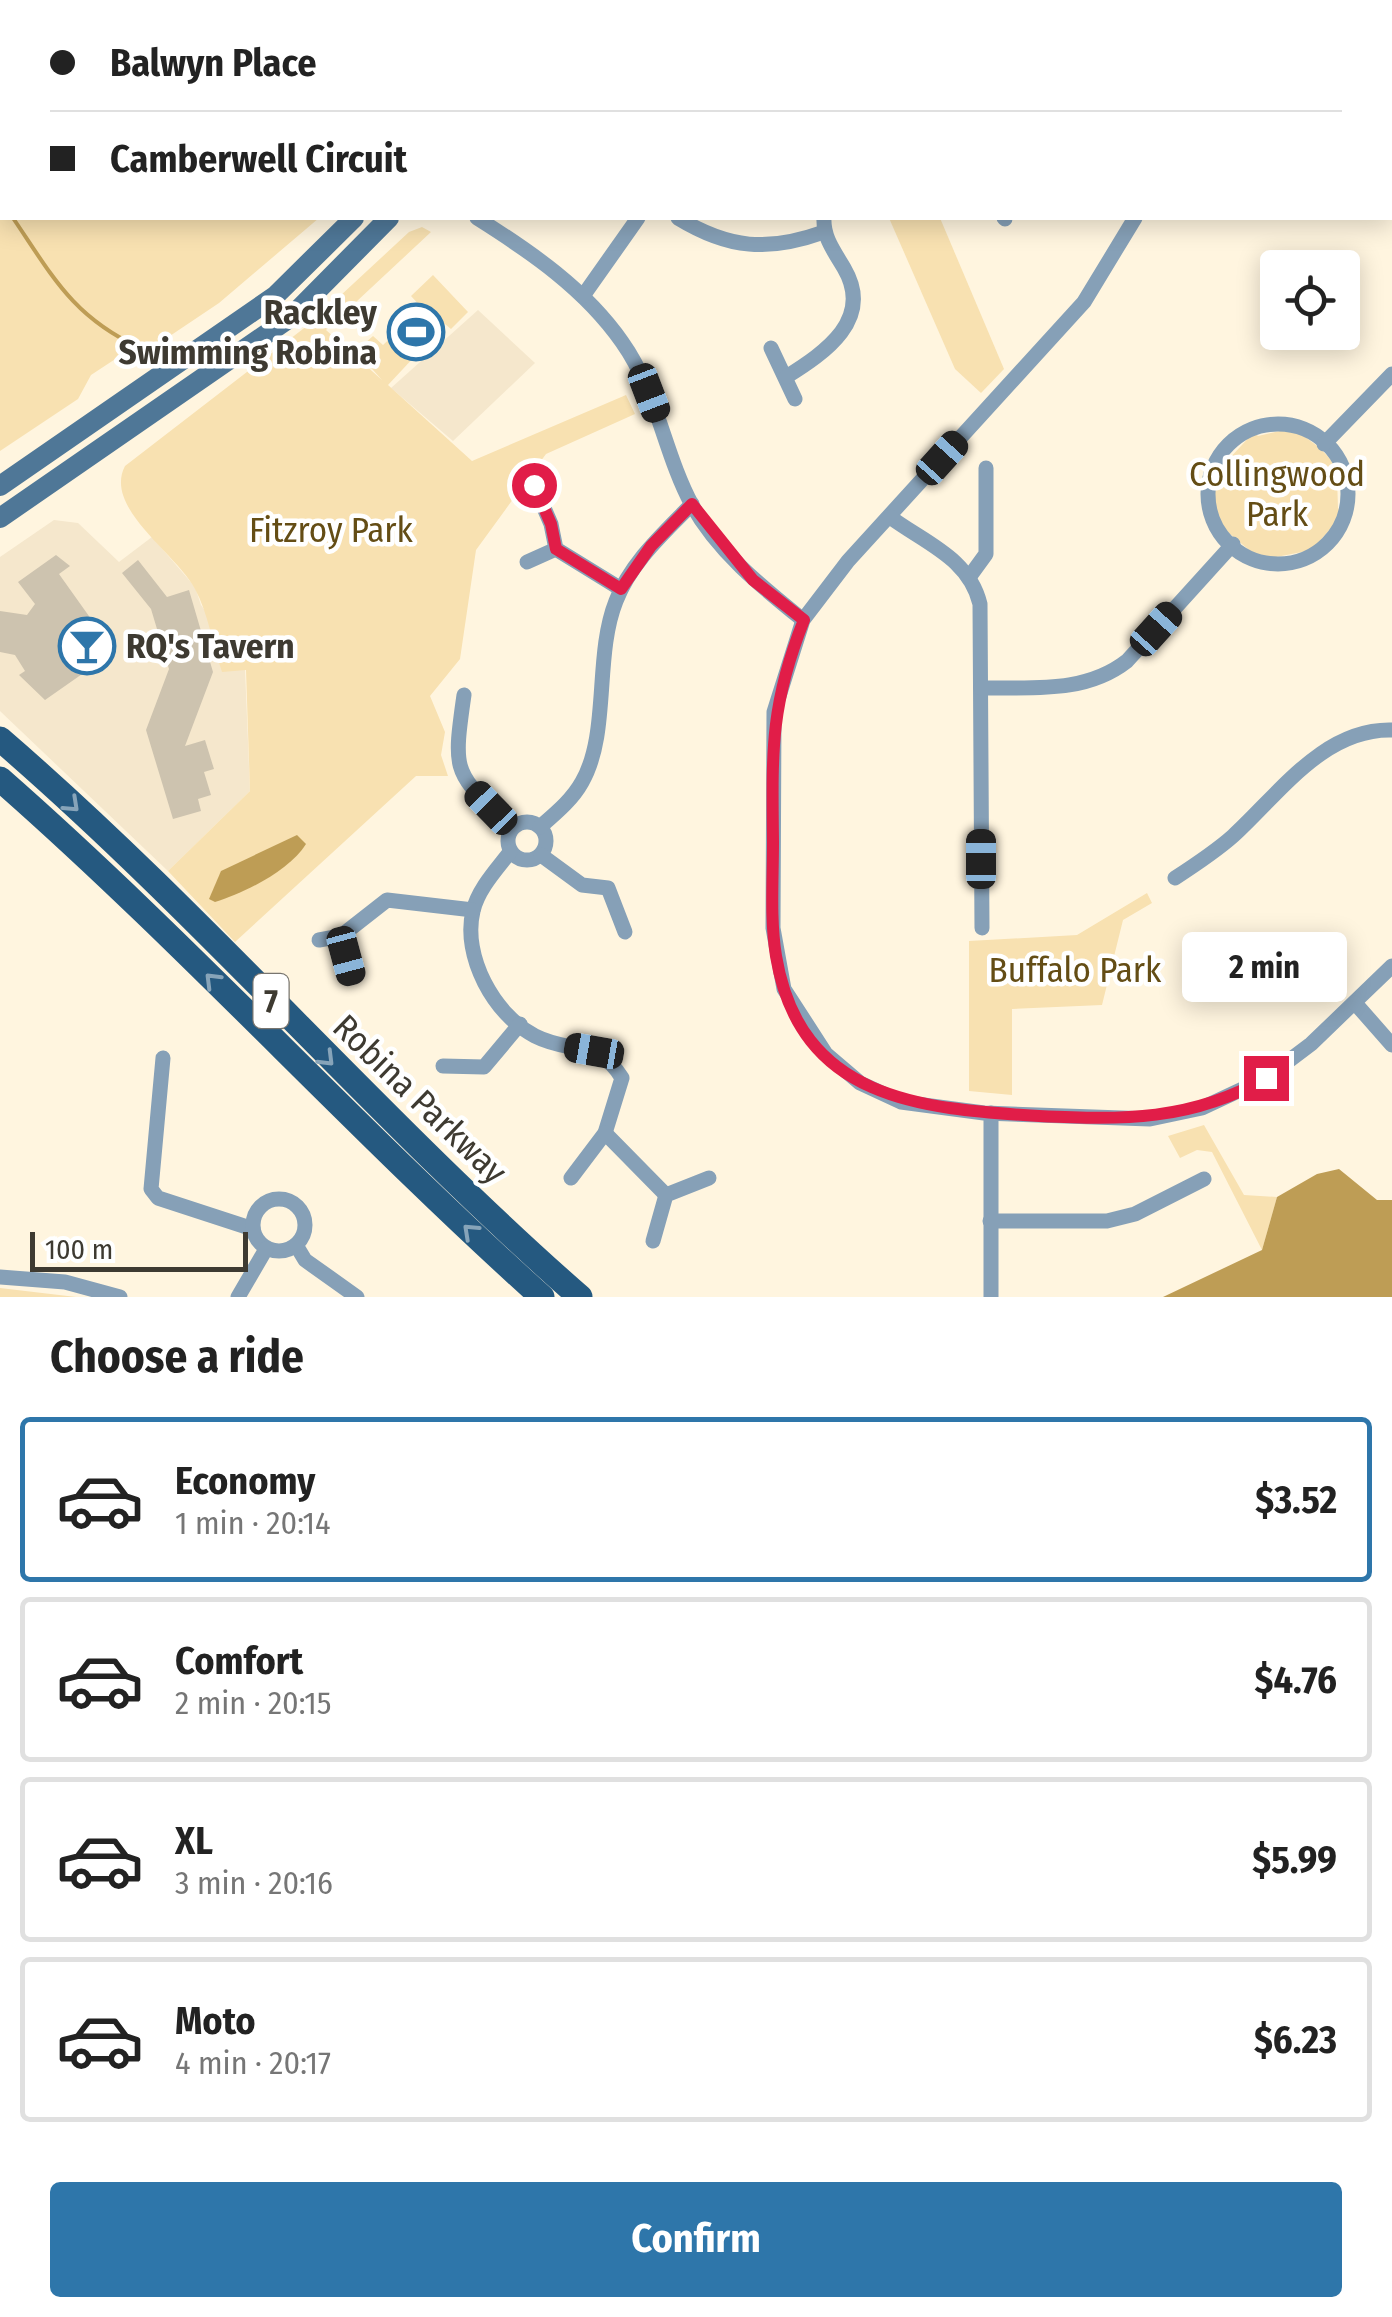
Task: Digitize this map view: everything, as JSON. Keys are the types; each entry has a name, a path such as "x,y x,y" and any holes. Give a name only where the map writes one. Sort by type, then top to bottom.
{"main road":[{"path":"0,486 275,296 352,220"},
{"path":"0,518 291,317 354,258 387,220"},
{"name":"Robina Parkway","path":"0,739 138,868 422,1153 580,1297"},
{"name":"Robina Parkway","path":"0,779 136,904 359,1128 542,1297"}],"street":[{"path":"480,220 540,259 582,296 624,345 649,393 692,504 753,580 804,620"},
{"path":"582,296 637,220"},
{"path":"682,220 723,242 750,248 774,246 824,225 856,298 852,319 823,354 786,377"},
{"path":"1133,220 1084,302 890,517 804,620 774,712 773,928 784,989 815,1042 860,1082 926,1108 1108,1120 1150,1118 1202,1108 1246,1090 1285,1066 1392,966"},
{"path":"770,348 794,400"},
{"path":"1324,444 1392,374"},
{"path":"1273,423 1297,426 1324,444 1341,462 1350,495 1346,516 1302,562 1259,563 1233,544 1208,511 1208,481 1220,460 1244,434 1273,423"},
{"path":"970,576 986,554 982,534 986,468"},
{"path":"534,485 551,524 556,549 621,589"},
{"path":"540,827 584,779 592,753 603,650 621,589 651,546 692,504"},
{"path":"890,517 949,555 970,576 980,604 982,928"},
{"path":"980,688 1065,686 1108,675 1127,661 1233,544"},
{"path":"527,562 556,549"},
{"path":"464,695 456,764 470,786 511,829"},
{"path":"1175,878 1221,846 1332,746 1366,732 1392,730"},
{"path":"528,822 540,827 546,843 541,855 528,861 510,852 507,842 511,829 528,822"},
{"path":"510,852 472,910 471,935 482,980 501,1008 533,1035 611,1060 622,1078 605,1132 571,1178"},
{"path":"541,855 582,885 608,888 626,932"},
{"path":"319,940 341,936 387,900 472,910"},
{"path":"341,936 352,976"},
{"path":"1355,1002 1392,1045"},
{"path":"443,1066 484,1067 520,1024"},
{"path":"163,1058 152,1189 158,1198 252,1229 261,1247 279,1254 296,1245 305,1222 297,1204 278,1197 261,1205 252,1229"},
{"path":"991,1113 991,1297"},
{"path":"605,1132 666,1195"},
{"path":"666,1195 709,1178"},
{"path":"990,1221 1107,1221 1135,1214 1204,1179"},
{"path":"652,1241 666,1195"},
{"path":"296,1245 305,1260 357,1297"},
{"path":"238,1297 266,1249"},
{"path":"0,1277 65,1282 120,1297"}],"shaded area":[{"path":"429,308 443,322 410,354 395,339"},
{"path":"478,310 535,363 453,441 391,388"},
{"path":"54,520 78,523 119,562 152,537 195,587 201,605 245,669 250,791 168,871 0,711 0,557"},
{"path":"297,835 306,844 278,871 227,898 215,902 209,899 221,871"},
{"path":"1339,1169 1377,1200 1392,1200 1392,1297 1163,1297 1262,1250 1277,1197 1317,1174"}],"green space":[{"path":"0,220 317,220 219,303 143,354 126,352 91,375 78,399 0,451"},
{"path":"890,220 941,220 1004,369 981,393 955,369"},
{"name":"Fitzroy Park","path":"422,227 431,232 326,330 382,380 356,351 373,336 383,345 422,308 411,296 433,275 468,312 451,329 445,324 388,385 472,461 626,395 635,414 546,454 476,550 460,659 430,696 445,732 441,755 448,776 416,776 235,942 168,871 250,791 246,670 222,672 195,589 145,530 124,498 121,482 125,466 312,322 409,232"},
{"name":"Collingwood Park","path":"1293,428 1320,448 1342,472 1337,477 1338,508 1343,514 1312,550 1261,560 1218,524 1214,515 1214,475 1254,432 1258,436"},
{"name":"Buffalo Park","path":"1147,893 1152,903 1123,920 1102,1005 1012,1009 1012,1095 969,1091 969,941 1077,935"},
{"path":"1204,1125 1244,1195 1277,1197 1262,1250 1212,1152 1197,1150 1180,1158 1168,1136"},
{"path":"0,1288 76,1297 0,1297"}],"building":[{"path":"56,555 70,566 59,574 101,633 95,665 45,700 19,675 25,671 15,655 0,652 0,611 27,615 35,604 18,582"},
{"path":"138,560 167,597 189,590 213,672 185,746 205,740 214,769 204,772 211,795 198,799 201,811 173,819 146,730 169,669 151,609 122,573"}],"waterway":[{"path":"14,220 66,294 98,323 140,348"}],"place":[{"name":"Rackley Swimming Robina","path":"416,332"},
{"name":"RQ's Tavern","path":"87,646"}],"route":[{"path":"534,485 551,524 556,549 585,571 621,589 634,566 692,504 711,533 753,580 804,620 783,672 774,712 773,928 784,989 794,1011 815,1042 842,1069 901,1102 926,1108 1108,1120 1174,1115 1202,1108 1266,1078"}]}
